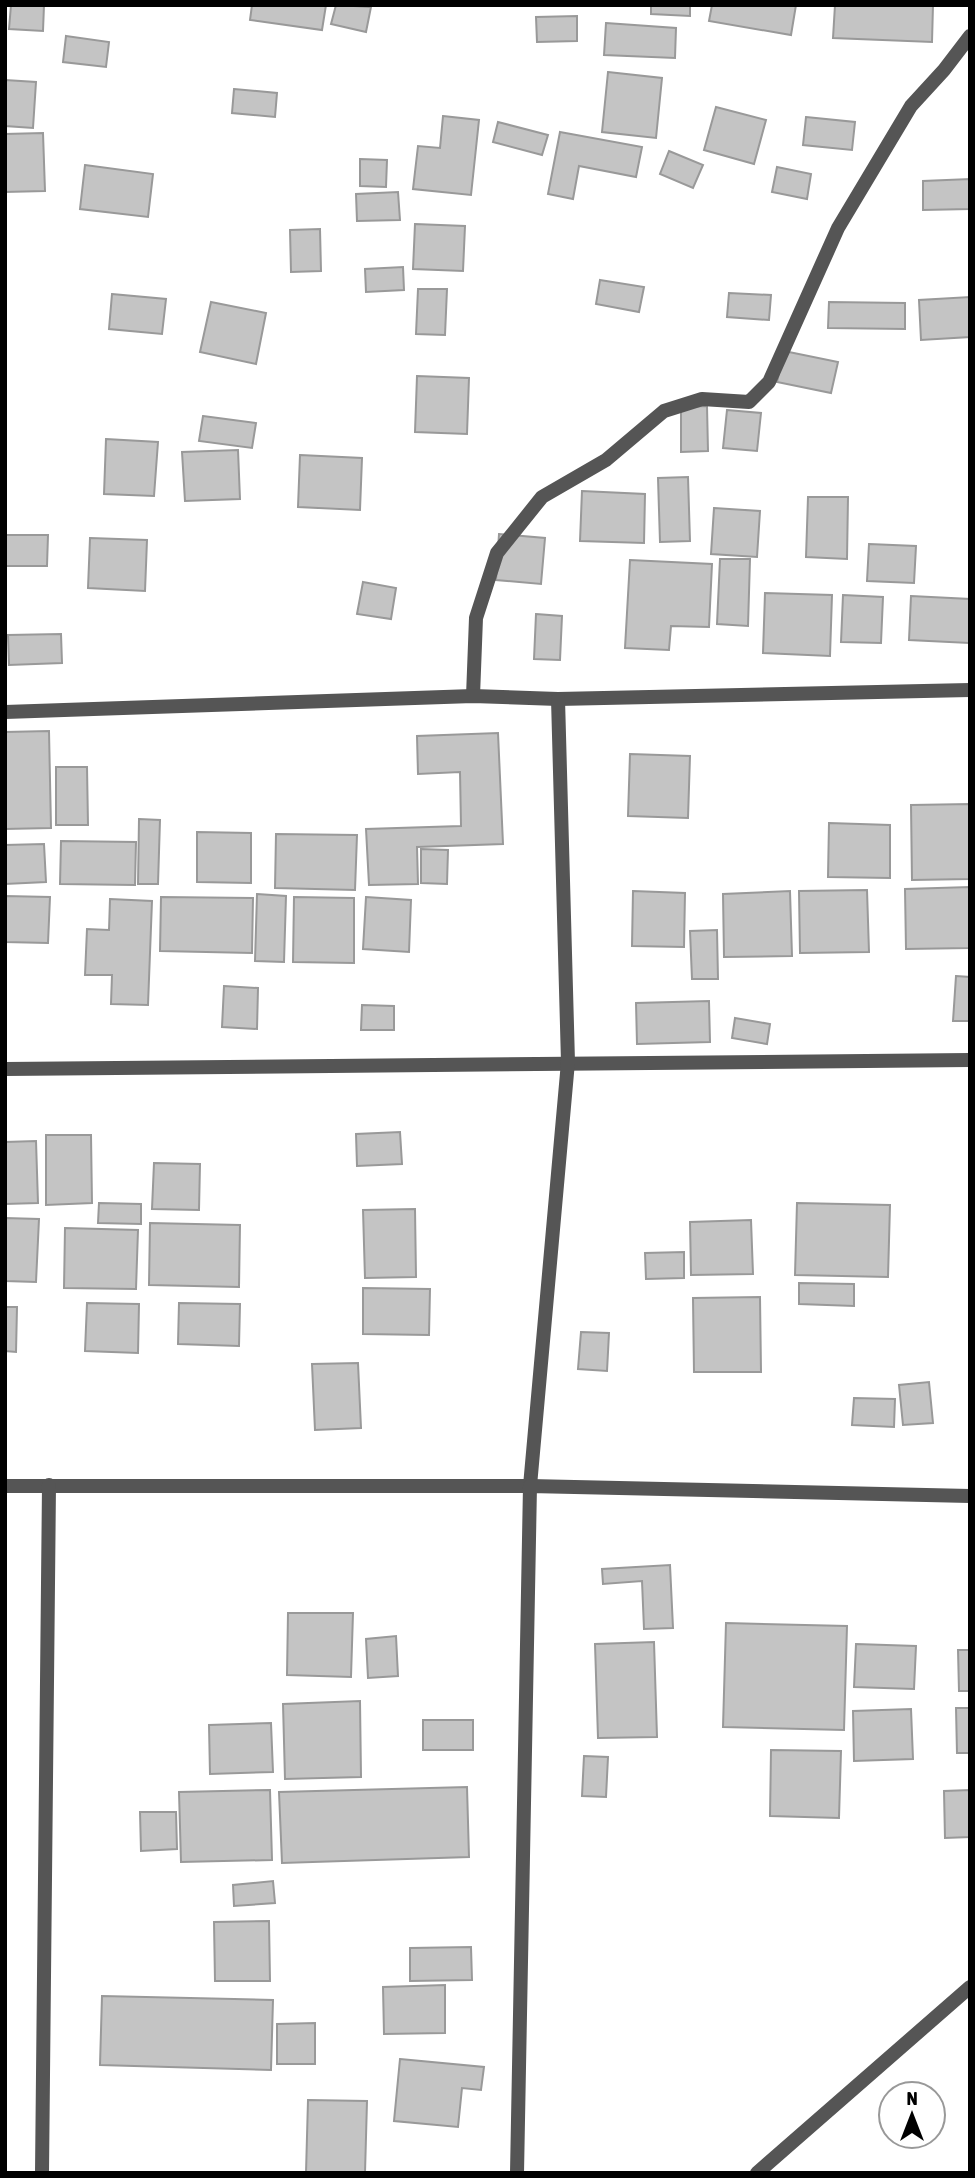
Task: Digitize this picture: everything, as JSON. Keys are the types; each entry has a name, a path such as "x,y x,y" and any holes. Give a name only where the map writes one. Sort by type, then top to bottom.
{"street":[{"path":"473,696 476,618 497,553 542,497 606,460 664,411 702,399 749,402 769,382 838,228 911,106 970,36"},
{"path":"5,712 473,696 558,699 970,690"},
{"path":"517,2173 530,1486 568,1062 558,699"},
{"path":"5,1069 970,1060"},
{"path":"42,2173 48,1485"},
{"path":"5,1486 530,1486 970,1496"},
{"path":"757,2173 970,1987"}],"building":[{"path":"11,5 44,5 43,31 9,29"},
{"path":"252,5 326,5 322,30 250,20"},
{"path":"336,5 371,7 366,32 331,24"},
{"path":"651,5 690,5 690,16 651,14"},
{"path":"712,5 796,5 791,35 709,21"},
{"path":"835,5 933,5 932,42 833,38"},
{"path":"577,16 577,41 537,42 536,17"},
{"path":"606,23 676,28 675,58 604,55"},
{"path":"66,36 109,42 106,67 63,62"},
{"path":"608,72 662,78 656,138 602,132"},
{"path":"5,80 36,82 33,128 5,126"},
{"path":"234,89 277,93 275,117 232,113"},
{"path":"716,107 766,120 754,164 704,150"},
{"path":"443,116 479,120 471,195 413,189 418,146 440,148"},
{"path":"806,117 855,122 852,150 803,145"},
{"path":"498,122 548,135 542,155 493,142"},
{"path":"560,132 642,147 636,177 579,166 573,199 548,194"},
{"path":"43,133 45,191 5,192 5,134"},
{"path":"669,151 703,165 693,188 660,174"},
{"path":"360,159 387,160 386,187 360,186"},
{"path":"85,165 153,174 148,217 80,209"},
{"path":"777,167 811,174 807,199 772,192"},
{"path":"970,179 970,209 923,210 923,181"},
{"path":"398,192 400,220 357,221 356,194"},
{"path":"415,224 465,226 463,271 413,269"},
{"path":"320,229 321,271 291,272 290,230"},
{"path":"403,267 404,290 366,292 365,269"},
{"path":"600,280 644,287 639,312 596,304"},
{"path":"418,289 447,289 445,335 416,334"},
{"path":"729,293 771,295 769,320 727,317"},
{"path":"112,294 166,299 162,334 109,329"},
{"path":"970,297 970,337 921,340 919,300"},
{"path":"211,302 266,313 256,364 200,352"},
{"path":"829,302 905,303 905,329 828,328"},
{"path":"784,351 838,362 831,393 777,382"},
{"path":"417,376 469,378 467,434 415,432"},
{"path":"707,406 708,451 681,452 681,407"},
{"path":"727,410 761,413 757,451 723,448"},
{"path":"203,416 256,423 252,448 199,441"},
{"path":"106,439 158,442 154,496 104,494"},
{"path":"238,450 240,499 185,501 182,452"},
{"path":"300,455 362,458 360,510 298,507"},
{"path":"688,477 690,541 660,542 658,478"},
{"path":"582,491 645,494 644,543 580,541"},
{"path":"808,497 848,497 847,559 806,557"},
{"path":"714,508 760,511 757,557 711,554"},
{"path":"499,534 545,538 541,584 496,580"},
{"path":"5,535 48,535 47,566 5,566"},
{"path":"90,538 147,540 145,591 88,588"},
{"path":"869,544 916,546 914,583 867,581"},
{"path":"720,559 750,559 748,626 717,624"},
{"path":"630,560 712,564 709,627 671,626 669,650 625,648"},
{"path":"363,582 396,588 391,619 357,614"},
{"path":"765,593 832,595 830,656 763,653"},
{"path":"843,595 883,597 881,643 841,642"},
{"path":"911,596 970,599 969,643 909,640"},
{"path":"536,614 562,616 560,660 534,659"},
{"path":"61,634 62,663 9,665 8,635"},
{"path":"49,731 51,828 5,829 5,732"},
{"path":"498,733 503,844 417,847 418,884 369,885 366,829 461,826 460,772 418,774 417,736"},
{"path":"630,754 690,756 688,818 628,816"},
{"path":"56,767 87,767 88,825 56,825"},
{"path":"970,804 970,879 912,880 911,805"},
{"path":"139,819 160,820 158,884 138,884"},
{"path":"829,823 890,825 890,878 828,877"},
{"path":"197,832 251,833 251,883 197,882"},
{"path":"276,834 357,835 355,890 275,888"},
{"path":"61,841 136,842 135,885 60,884"},
{"path":"44,844 46,882 5,884 5,845"},
{"path":"421,849 448,850 447,884 421,883"},
{"path":"970,887 970,948 906,949 905,889"},
{"path":"867,890 869,952 800,953 799,891"},
{"path":"633,891 685,893 684,947 632,946"},
{"path":"790,891 792,956 724,957 723,894"},
{"path":"257,894 286,896 284,962 255,961"},
{"path":"5,896 50,897 48,943 5,942"},
{"path":"161,897 253,898 252,953 160,951"},
{"path":"294,897 354,898 354,963 293,962"},
{"path":"366,897 411,900 409,952 363,949"},
{"path":"110,899 152,901 148,1005 111,1004 112,975 85,975 87,929 109,930"},
{"path":"717,930 718,979 692,979 690,931"},
{"path":"956,976 970,977 970,1021 953,1021"},
{"path":"224,986 258,988 257,1029 222,1027"},
{"path":"709,1001 710,1042 637,1044 636,1003"},
{"path":"362,1005 394,1006 394,1030 361,1030"},
{"path":"735,1018 770,1024 767,1044 732,1038"},
{"path":"400,1132 402,1164 357,1166 356,1134"},
{"path":"46,1135 91,1135 92,1203 46,1205"},
{"path":"36,1141 38,1203 5,1204 5,1142"},
{"path":"154,1163 200,1164 199,1210 152,1209"},
{"path":"99,1203 141,1204 141,1224 98,1223"},
{"path":"797,1203 890,1205 888,1277 795,1275"},
{"path":"415,1209 416,1277 365,1278 363,1210"},
{"path":"5,1218 39,1219 36,1282 5,1281"},
{"path":"751,1220 753,1274 691,1275 690,1222"},
{"path":"150,1223 240,1225 239,1287 149,1285"},
{"path":"65,1228 138,1230 136,1289 64,1288"},
{"path":"684,1252 684,1278 646,1279 645,1253"},
{"path":"799,1283 854,1284 854,1306 799,1304"},
{"path":"363,1288 430,1289 429,1335 363,1334"},
{"path":"760,1297 761,1372 694,1372 693,1298"},
{"path":"87,1303 139,1304 138,1353 85,1351"},
{"path":"179,1303 240,1304 239,1346 178,1344"},
{"path":"5,1307 17,1307 16,1352 5,1351"},
{"path":"581,1332 609,1333 607,1371 578,1369"},
{"path":"358,1363 361,1428 315,1430 312,1364"},
{"path":"929,1382 933,1423 903,1425 899,1385"},
{"path":"854,1398 895,1399 894,1427 852,1425"},
{"path":"670,1565 673,1628 644,1629 642,1581 603,1584 602,1569"},
{"path":"288,1613 353,1613 351,1677 287,1675"},
{"path":"726,1623 847,1626 844,1730 723,1727"},
{"path":"396,1636 398,1676 368,1678 366,1639"},
{"path":"654,1642 657,1737 598,1738 595,1644"},
{"path":"856,1644 916,1646 914,1689 854,1687"},
{"path":"958,1650 970,1650 970,1691 959,1691"},
{"path":"360,1701 361,1777 285,1779 283,1704"},
{"path":"956,1708 970,1708 970,1753 957,1753"},
{"path":"911,1709 913,1759 854,1761 853,1711"},
{"path":"423,1720 473,1720 473,1750 423,1750"},
{"path":"271,1723 273,1772 210,1774 209,1725"},
{"path":"771,1750 841,1751 839,1818 770,1816"},
{"path":"584,1756 608,1757 606,1797 582,1796"},
{"path":"467,1787 469,1857 282,1863 279,1792"},
{"path":"270,1790 272,1860 181,1862 179,1792"},
{"path":"970,1790 970,1837 945,1838 944,1791"},
{"path":"140,1812 176,1812 177,1849 141,1851"},
{"path":"273,1881 275,1903 234,1906 233,1885"},
{"path":"269,1921 270,1981 215,1981 214,1922"},
{"path":"471,1947 472,1980 410,1981 410,1948"},
{"path":"445,1985 445,2033 384,2034 383,1987"},
{"path":"102,1996 273,2000 271,2070 100,2065"},
{"path":"315,2023 315,2064 277,2064 277,2024"},
{"path":"400,2059 484,2067 481,2090 462,2088 458,2127 394,2121"},
{"path":"308,2100 367,2101 365,2173 306,2173"}]}
